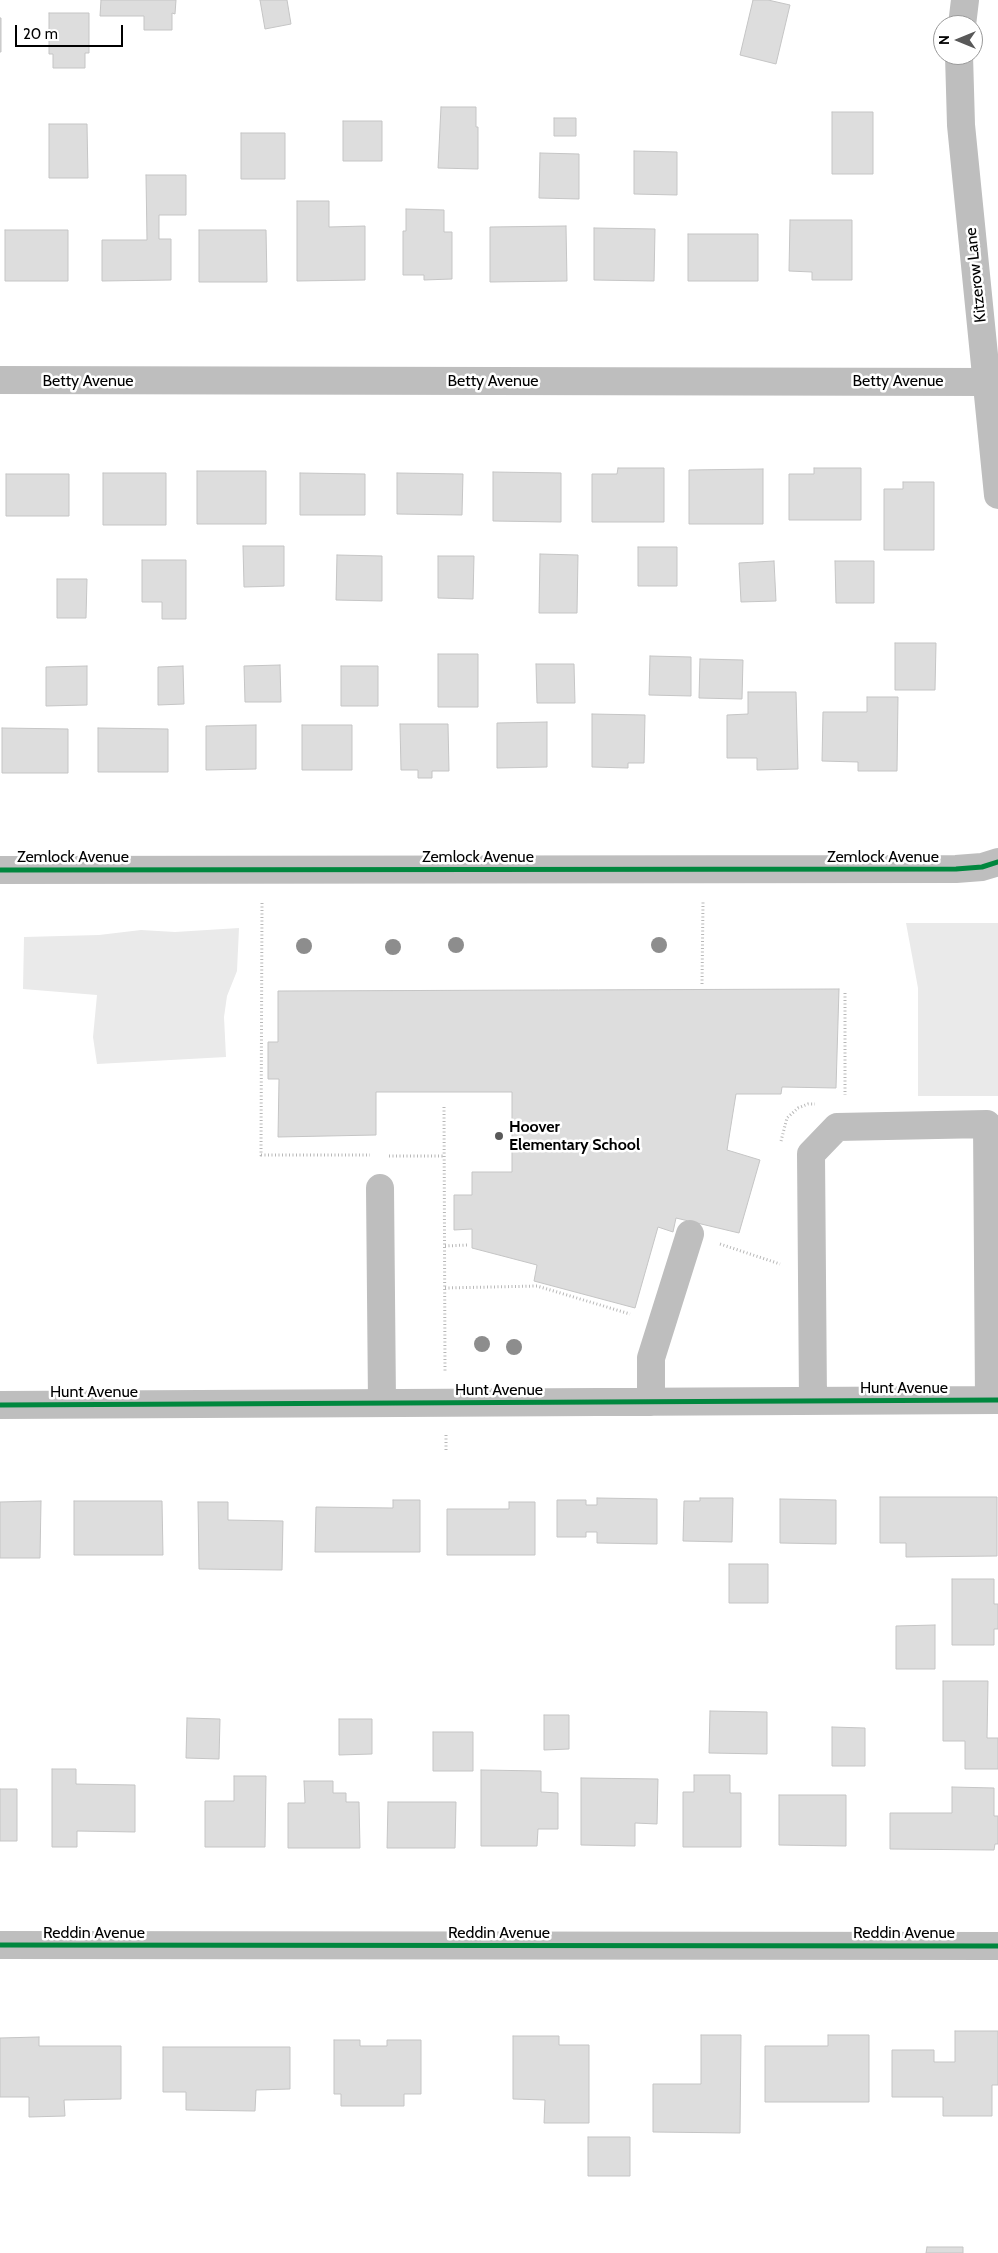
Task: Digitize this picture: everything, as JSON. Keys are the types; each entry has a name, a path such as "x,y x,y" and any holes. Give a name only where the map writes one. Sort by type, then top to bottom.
{"street":[{"path":"963,15 965,0"},
{"name":"Kitzerow Lane","path":"959,65 961,125 998,495"},
{"name":"Betty Avenue","path":"0,380 987,382"},
{"name":"Zemlock Avenue","path":"0,870 956,869 982,868 998,862"},
{"path":"813,1401 811,1154 837,1127 987,1124 994,1400"},
{"path":"380,1188 382,1403"},
{"path":"651,1402 651,1358 690,1234"},
{"name":"Hunt Avenue","path":"0,1405 994,1400"},
{"name":"Reddin Avenue","path":"0,1945 998,1946"}],"path":[{"path":"702,984 704,869"},
{"path":"262,870 261,1155 377,1156"},
{"path":"845,993 845,1103"},
{"path":"444,1107 446,1452"},
{"path":"386,1156 444,1156"},
{"path":"690,1234 783,1265"},
{"path":"445,1246 468,1246"},
{"path":"445,1288 537,1286 632,1314"}],"shaded area":[{"path":"906,923 998,923 998,1096 918,1096 918,988"},
{"path":"239,928 237,971 227,996 224,1017 226,1057 97,1064 93,1037 97,995 23,989 24,937 99,935 141,930 175,932"}],"building":[{"path":"101,0 176,0 175,14 172,13 172,30 144,30 144,16 100,16"},
{"path":"260,0 287,0 291,24 265,29"},
{"path":"753,0 768,0 790,5 776,64 740,55"},
{"path":"49,13 89,13 89,53 85,53 85,68 53,68 53,54 49,54"},
{"path":"1,18 1,52 0,52"},
{"path":"441,107 476,107 478,169 438,168"},
{"path":"832,112 873,112 873,174 832,174"},
{"path":"554,118 576,118 576,136 554,136"},
{"path":"343,121 382,121 382,161 343,161"},
{"path":"49,124 87,124 88,178 49,178"},
{"path":"241,133 285,133 285,179 241,179"},
{"path":"634,151 677,152 677,195 634,194"},
{"path":"540,153 579,154 579,199 539,198"},
{"path":"146,175 186,175 186,215 159,215 159,239 171,239 171,280 102,281 102,240 147,240"},
{"path":"297,201 329,201 329,227 365,226 365,280 297,281"},
{"path":"406,209 444,210 444,232 452,232 452,279 424,280 424,275 403,275 403,231 406,231"},
{"path":"790,220 852,220 852,280 812,280 812,272 789,271"},
{"path":"566,226 567,281 490,282 490,227"},
{"path":"594,228 655,229 654,281 594,280"},
{"path":"5,230 68,230 68,281 5,281"},
{"path":"199,230 266,230 267,282 199,282"},
{"path":"688,234 758,234 758,281 688,281"},
{"path":"618,468 664,468 664,522 592,522 592,474 617,474"},
{"path":"814,468 861,468 861,520 789,520 789,474 814,474"},
{"path":"763,469 763,524 689,524 689,470"},
{"path":"197,471 266,471 266,524 197,524"},
{"path":"493,472 561,473 561,522 493,521"},
{"path":"103,473 166,473 166,525 103,525"},
{"path":"300,473 365,474 365,515 300,515"},
{"path":"397,473 463,474 462,515 397,514"},
{"path":"6,474 69,474 69,516 6,516"},
{"path":"903,482 934,482 934,550 884,550 884,489 903,489"},
{"path":"243,546 284,546 284,586 244,587"},
{"path":"638,547 677,547 677,586 638,586"},
{"path":"540,554 578,555 577,613 539,613"},
{"path":"337,555 382,556 382,601 336,600"},
{"path":"438,556 474,556 473,599 438,598"},
{"path":"142,560 186,560 186,619 162,619 162,602 142,602"},
{"path":"774,561 776,601 741,602 739,563"},
{"path":"835,561 874,561 874,603 836,603"},
{"path":"57,579 87,579 86,618 57,618"},
{"path":"895,643 936,643 935,690 895,690"},
{"path":"438,654 478,654 478,707 438,707"},
{"path":"650,656 691,657 691,696 649,695"},
{"path":"700,659 743,660 742,699 699,698"},
{"path":"536,664 574,664 575,703 537,703"},
{"path":"280,665 281,702 245,702 244,666"},
{"path":"87,666 87,705 46,706 46,667"},
{"path":"183,666 184,704 158,705 158,667"},
{"path":"341,666 378,666 378,706 341,706"},
{"path":"748,692 796,692 798,769 757,770 757,758 727,758 727,715 748,714"},
{"path":"867,697 898,697 897,771 858,771 858,762 822,761 823,712 867,712"},
{"path":"592,714 645,715 644,763 628,763 628,768 592,767"},
{"path":"547,722 547,767 497,768 497,723"},
{"path":"400,724 448,724 449,771 432,771 432,778 418,778 418,770 401,770"},
{"path":"256,725 256,769 206,770 206,726"},
{"path":"302,725 352,725 352,770 302,770"},
{"path":"2,728 68,729 68,773 2,773"},
{"path":"98,728 168,729 168,772 98,772"},
{"path":"839,989 836,1088 782,1087 781,1094 736,1094 727,1150 760,1160 739,1233 676,1218 673,1232 658,1227 635,1308 534,1281 537,1265 472,1248 472,1229 454,1230 454,1195 472,1195 472,1172 512,1172 512,1092 376,1092 376,1135 278,1137 279,1079 268,1079 268,1042 278,1042 278,991"},
{"path":"880,1497 997,1497 997,1556 906,1557 906,1543 880,1543"},
{"path":"597,1498 657,1499 657,1544 597,1543 597,1532 586,1532 586,1537 557,1537 557,1500 586,1500 586,1505 597,1505"},
{"path":"700,1498 733,1498 732,1542 683,1541 684,1501 700,1501"},
{"path":"780,1499 836,1500 836,1544 780,1543"},
{"path":"393,1500 420,1500 420,1552 315,1552 316,1507 393,1508"},
{"path":"41,1501 40,1558 0,1558 0,1502"},
{"path":"74,1501 162,1501 163,1555 74,1555"},
{"path":"198,1502 228,1502 228,1520 283,1521 282,1570 199,1569"},
{"path":"509,1502 535,1502 535,1555 447,1555 447,1509 509,1509"},
{"path":"729,1564 768,1564 768,1603 729,1603"},
{"path":"952,1579 994,1579 994,1604 998,1604 998,1629 994,1629 994,1645 952,1645"},
{"path":"935,1625 935,1669 896,1669 896,1626"},
{"path":"943,1681 988,1681 987,1738 998,1738 998,1769 965,1769 965,1741 943,1741"},
{"path":"710,1711 767,1712 767,1754 709,1753"},
{"path":"544,1715 569,1715 569,1749 544,1750"},
{"path":"187,1718 220,1719 219,1759 186,1758"},
{"path":"339,1719 372,1719 372,1754 339,1755"},
{"path":"832,1727 865,1728 865,1766 832,1766"},
{"path":"433,1732 473,1732 473,1771 433,1771"},
{"path":"52,1769 76,1769 76,1784 135,1785 135,1832 77,1831 77,1847 52,1847"},
{"path":"481,1770 541,1771 541,1792 558,1793 558,1829 538,1829 537,1846 481,1846"},
{"path":"694,1775 730,1775 730,1793 741,1793 741,1847 683,1847 683,1792 694,1792"},
{"path":"234,1776 266,1776 265,1847 205,1847 205,1801 234,1801"},
{"path":"581,1778 658,1779 657,1824 635,1823 635,1846 581,1845"},
{"path":"304,1781 333,1781 333,1793 346,1793 346,1802 359,1802 360,1848 288,1848 288,1803 305,1803"},
{"path":"952,1787 994,1788 994,1816 998,1816 998,1844 995,1844 994,1850 890,1849 890,1813 952,1813"},
{"path":"0,1789 17,1789 17,1841 0,1841"},
{"path":"779,1795 846,1795 846,1846 779,1845"},
{"path":"388,1802 456,1802 455,1848 387,1848"},
{"path":"955,2031 998,2031 998,2085 992,2085 992,2116 943,2116 943,2097 892,2097 892,2050 934,2050 934,2062 955,2062"},
{"path":"701,2035 741,2035 740,2133 653,2132 653,2084 701,2084"},
{"path":"828,2035 869,2035 869,2102 765,2102 765,2046 828,2046"},
{"path":"513,2036 559,2036 559,2045 589,2045 589,2123 544,2123 545,2100 513,2099"},
{"path":"39,2037 39,2046 121,2046 121,2099 64,2100 65,2116 29,2117 29,2097 0,2097 0,2038"},
{"path":"334,2040 360,2040 360,2046 387,2046 387,2040 421,2040 421,2094 404,2094 404,2106 341,2106 341,2094 334,2094"},
{"path":"163,2047 290,2047 290,2089 256,2090 255,2111 186,2110 186,2092 163,2092"},
{"path":"588,2137 630,2137 630,2176 588,2176"},
{"path":"927,2247 963,2247 963,2253 926,2253"}],"cycle path":[{"path":"0,870 956,869 982,867 998,862"},
{"path":"0,1405 998,1400"},
{"path":"0,1945 998,1946"}],"place":[{"name":"Hoover Elementary School","path":"499,1136"}]}
